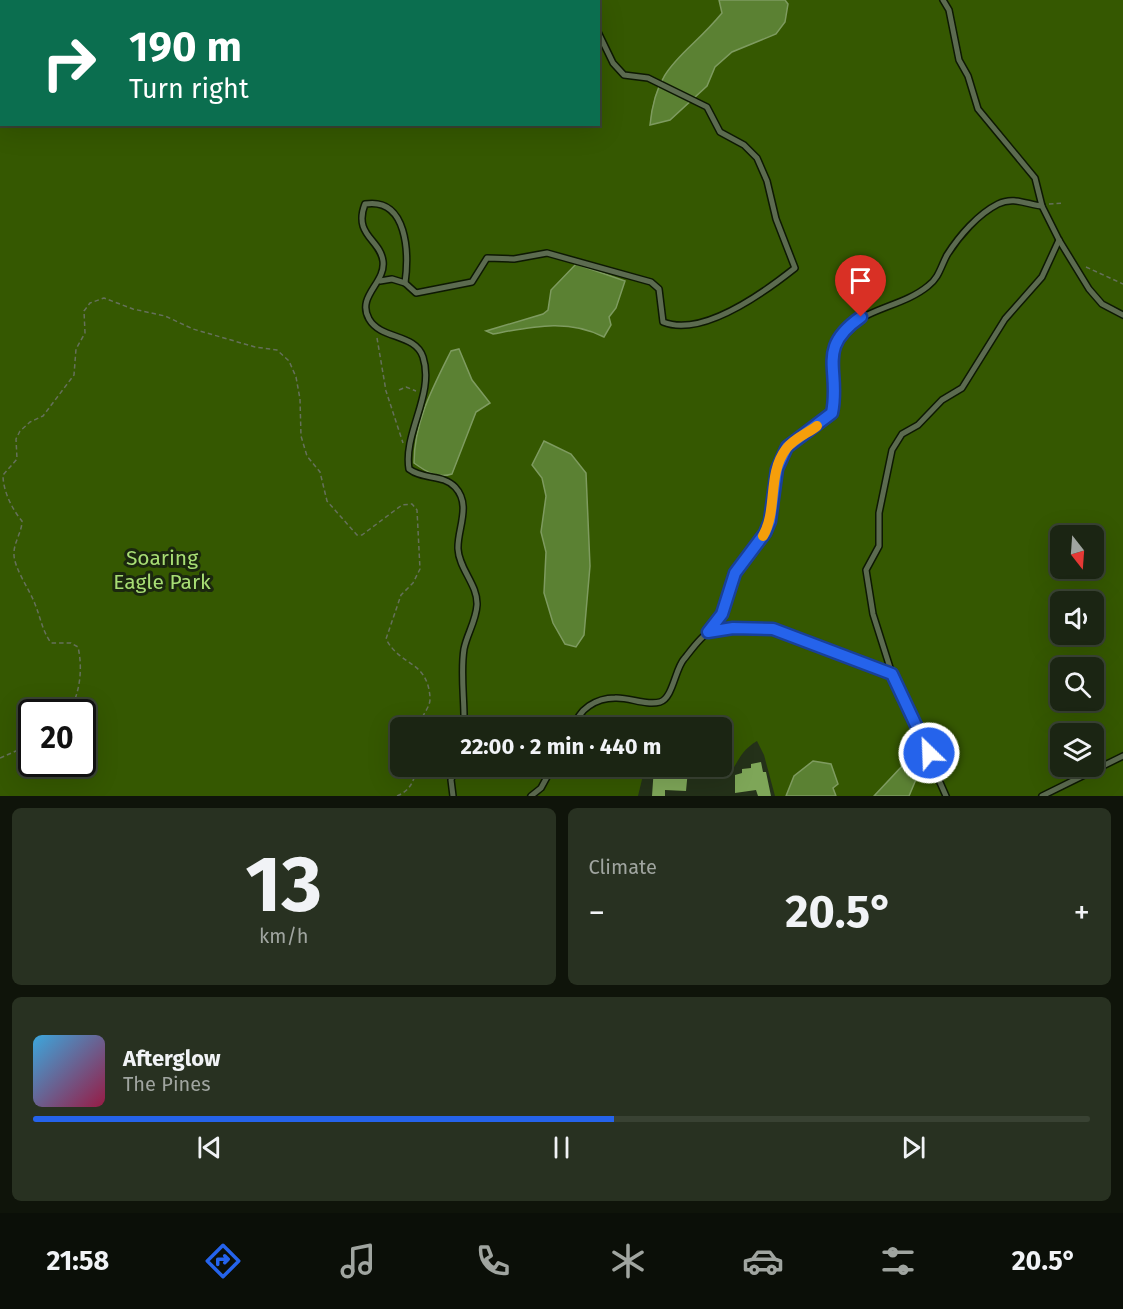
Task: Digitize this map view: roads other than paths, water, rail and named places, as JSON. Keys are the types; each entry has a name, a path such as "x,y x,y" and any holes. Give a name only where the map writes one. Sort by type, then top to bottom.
{"lane":[{"path":"943,0 949,10 959,60 968,76 978,109 1035,178 1042,206 1059,240 1102,304 1123,315"},
{"path":"378,282 392,279 405,283 416,293 434,291 472,282 486,258 514,259 548,253 651,282 659,289 663,322 672,326 696,323 742,307 795,268 776,219 767,181 757,158 744,145 720,132 707,107 648,78 624,75 613,63 600,36"},
{"path":"578,717 587,706 613,698 659,702 666,698 682,661 722,614 735,573 765,533 770,521 777,469 787,447 832,413 835,399 832,353 835,343 848,327 861,317 917,295 926,288 935,280 946,257 969,227 1000,203 1016,201 1042,206"},
{"path":"405,283 408,251 395,213 386,205 376,202 365,204 361,214 362,225 383,258 383,272 367,296 368,318 378,331 416,345 423,356 423,392 407,456 409,469 416,475 447,481 455,488 464,507 458,546 459,558 477,602 475,618 464,647 462,668 466,695 465,717"},
{"path":"946,796 892,674 873,614 866,570 879,546 879,513 892,450 902,434 918,425 942,400 962,388 1005,319 1042,277 1059,240"},
{"path":"708,632 733,628 773,629 892,674"},
{"path":"1042,796 1123,756"},
{"path":"452,777 453,796"},
{"path":"531,796 541,788 547,777"}],"park label":[{"name":"Soaring Eagle Park","path":"162,570"}]}
